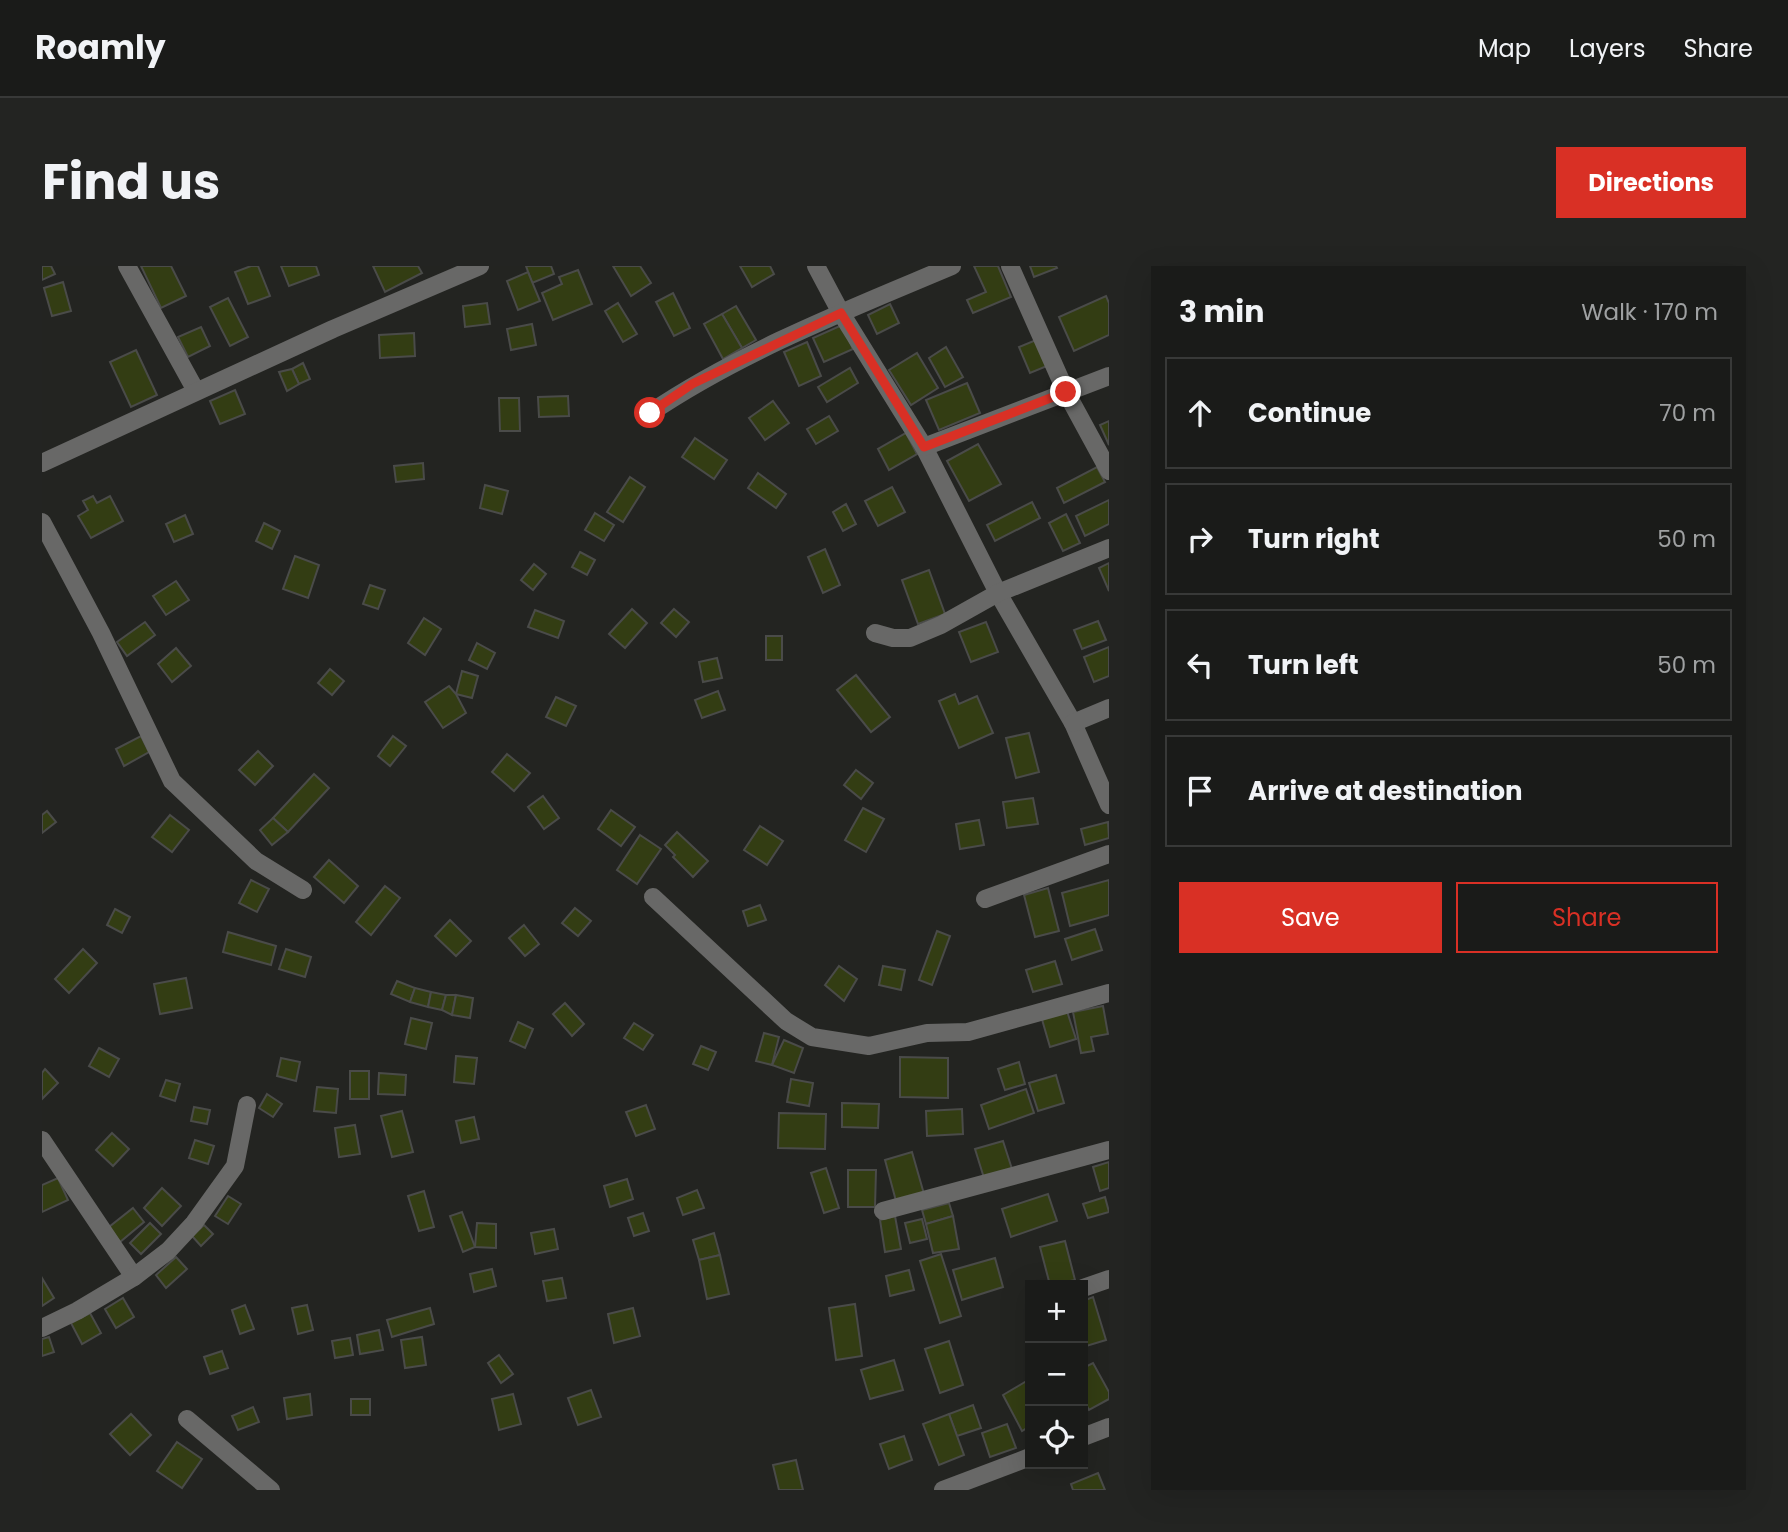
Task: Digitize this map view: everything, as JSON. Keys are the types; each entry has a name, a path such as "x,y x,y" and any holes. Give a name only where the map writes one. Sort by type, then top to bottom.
{"street":[{"path":"127,266 196,391"},
{"path":"42,463 333,329 480,266"},
{"path":"816,266 841,313 924,447 998,593 1073,723 1109,805"},
{"path":"650,413 692,384 841,313 952,266"},
{"path":"1010,266 1066,392 1109,471"},
{"path":"924,447 1109,376"},
{"path":"42,522 101,633 172,781 256,861 303,890"},
{"path":"875,633 893,638 910,638 998,593 1109,548"},
{"path":"1073,723 1109,708"},
{"path":"985,899 1109,854"},
{"path":"653,897 786,1021 812,1037 869,1045 927,1033 968,1032 1109,993"},
{"path":"42,1328 77,1311 134,1277 168,1251 194,1223 235,1166 247,1105"},
{"path":"42,1140 49,1166 134,1277"},
{"path":"883,1211 1109,1150"},
{"path":"1088,1286 1109,1279"},
{"path":"187,1419 271,1490"},
{"path":"1088,1435 1109,1427"},
{"path":"943,1490 1025,1459"}],"building":[{"path":"42,266 51,266 55,274 42,280"},
{"path":"141,266 171,266 186,296 161,308"},
{"path":"258,266 270,296 248,304 235,272"},
{"path":"281,266 316,266 319,275 289,286"},
{"path":"373,266 418,266 422,273 385,292"},
{"path":"526,266 551,266 554,274 532,283"},
{"path":"613,266 640,266 651,283 631,296"},
{"path":"740,266 770,266 774,274 752,287"},
{"path":"974,266 998,266 1011,297 973,313 967,300 986,292"},
{"path":"1030,266 1056,266 1057,268 1034,277"},
{"path":"578,270 592,304 553,320 542,293 562,284 559,277"},
{"path":"528,272 540,301 518,310 507,281"},
{"path":"63,282 71,311 52,316 44,288"},
{"path":"673,293 690,328 674,336 656,302"},
{"path":"1106,296 1109,303 1109,335 1074,351 1059,317"},
{"path":"228,298 248,337 230,346 210,307"},
{"path":"487,303 490,324 465,327 463,306"},
{"path":"618,303 637,334 623,342 605,311"},
{"path":"890,304 899,323 877,334 868,315"},
{"path":"736,306 756,340 742,348 722,314"},
{"path":"722,314 742,348 723,359 704,324"},
{"path":"532,324 536,345 511,350 507,329"},
{"path":"842,325 853,349 824,362 813,338"},
{"path":"201,327 210,346 188,357 178,337"},
{"path":"414,333 415,356 380,358 379,335"},
{"path":"1036,340 1047,366 1030,373 1019,347"},
{"path":"807,342 821,376 799,386 784,352"},
{"path":"946,347 963,377 945,387 929,358"},
{"path":"136,350 157,395 131,407 110,362"},
{"path":"917,353 938,388 911,405 889,370"},
{"path":"303,363 310,379 299,384 292,369"},
{"path":"850,368 858,383 827,402 818,387"},
{"path":"292,369 299,384 287,391 279,372"},
{"path":"967,383 980,413 939,430 926,400"},
{"path":"235,390 245,414 220,424 210,401"},
{"path":"568,396 569,416 539,417 538,397"},
{"path":"499,398 519,398 520,431 500,431"},
{"path":"773,401 789,423 765,440 749,418"},
{"path":"829,416 838,431 816,444 807,429"},
{"path":"1109,421 1109,445 1100,425"},
{"path":"906,433 917,454 889,470 878,449"},
{"path":"695,438 727,460 714,479 682,457"},
{"path":"978,444 1001,484 969,501 947,461"},
{"path":"423,463 424,479 396,482 394,466"},
{"path":"1097,467 1105,482 1064,503 1057,488"},
{"path":"758,473 786,494 776,508 748,488"},
{"path":"630,477 645,487 623,522 607,512"},
{"path":"485,485 508,491 502,514 480,508"},
{"path":"892,487 905,512 878,526 865,501"},
{"path":"93,496 97,503 110,496 123,521 91,538 78,516 88,510 83,501"},
{"path":"1109,500 1109,524 1085,536 1076,516"},
{"path":"1032,502 1040,518 995,541 987,525"},
{"path":"846,504 856,524 843,531 833,512"},
{"path":"595,513 614,525 604,541 585,530"},
{"path":"1066,514 1080,543 1063,551 1049,523"},
{"path":"185,515 193,534 174,542 166,524"},
{"path":"264,523 280,531 272,549 256,541"},
{"path":"825,549 840,585 823,593 808,557"},
{"path":"580,552 595,560 587,575 572,567"},
{"path":"295,556 319,565 308,598 283,589"},
{"path":"1109,563 1109,591 1099,568"},
{"path":"534,564 546,574 533,590 521,580"},
{"path":"929,570 945,614 918,624 902,580"},
{"path":"176,581 189,600 166,615 153,596"},
{"path":"370,585 385,590 378,609 363,604"},
{"path":"632,609 647,623 625,648 609,634"},
{"path":"674,609 689,622 676,637 661,623"},
{"path":"535,610 564,621 558,638 528,627"},
{"path":"424,618 441,629 425,655 408,643"},
{"path":"1098,621 1106,640 1082,649 1074,630"},
{"path":"145,622 155,635 127,656 117,642"},
{"path":"986,622 998,652 971,662 959,632"},
{"path":"766,636 782,636 782,660 766,660"},
{"path":"477,643 495,653 487,669 469,660"},
{"path":"1109,647 1109,676 1094,682 1084,657"},
{"path":"176,648 191,666 172,682 158,664"},
{"path":"717,658 722,678 703,682 699,662"},
{"path":"330,669 344,681 332,695 318,683"},
{"path":"462,671 478,676 472,698 456,694"},
{"path":"856,675 890,717 871,732 837,690"},
{"path":"449,686 466,713 443,728 425,702"},
{"path":"718,691 725,710 702,718 695,700"},
{"path":"955,694 959,704 977,696 993,733 959,748 939,701"},
{"path":"556,697 576,706 566,726 546,717"},
{"path":"1029,733 1039,772 1016,778 1006,738"},
{"path":"141,736 149,752 124,766 116,749"},
{"path":"393,736 406,746 390,766 378,756"},
{"path":"258,751 273,766 255,785 239,770"},
{"path":"507,754 530,773 514,791 492,772"},
{"path":"856,770 873,783 861,799 844,785"},
{"path":"314,774 329,788 288,832 273,818"},
{"path":"543,796 559,818 544,829 528,807"},
{"path":"1033,798 1038,824 1007,828 1003,802"},
{"path":"863,808 884,819 866,852 845,840"},
{"path":"611,810 635,827 621,846 598,829"},
{"path":"47,811 56,822 42,833 42,815"},
{"path":"170,815 189,830 172,852 152,837"},
{"path":"273,818 288,832 272,845 260,830"},
{"path":"979,820 984,845 960,849 956,824"},
{"path":"1108,822 1109,838 1085,845 1081,829"},
{"path":"760,826 783,841 767,865 744,850"},
{"path":"677,832 708,861 693,877 665,845"},
{"path":"640,835 661,849 637,884 617,870"},
{"path":"329,860 358,886 344,903 314,877"},
{"path":"251,880 269,889 257,912 239,903"},
{"path":"1109,880 1109,915 1070,926 1062,893"},
{"path":"385,886 400,898 371,935 356,922"},
{"path":"1048,888 1059,931 1035,937 1024,895"},
{"path":"760,905 766,920 748,926 743,911"},
{"path":"575,908 591,921 578,936 562,923"},
{"path":"115,909 130,917 122,933 107,925"},
{"path":"450,920 471,941 456,956 435,936"},
{"path":"524,925 539,944 525,956 509,938"},
{"path":"1095,929 1102,950 1072,960 1065,939"},
{"path":"937,931 950,936 932,985 919,980"},
{"path":"228,932 276,946 271,965 223,952"},
{"path":"83,949 97,963 69,993 55,979"},
{"path":"286,949 311,957 305,977 279,969"},
{"path":"1055,961 1062,984 1033,992 1026,970"},
{"path":"839,966 857,979 844,1001 825,985"},
{"path":"883,966 905,970 901,990 879,985"},
{"path":"186,978 192,1008 160,1014 154,984"},
{"path":"397,981 415,988 410,1002 391,994"},
{"path":"415,988 431,992 428,1007 410,1002"},
{"path":"431,992 446,995 442,1010 428,1007"},
{"path":"446,995 456,995 452,1015 442,1010"},
{"path":"456,995 473,998 470,1018 452,1015"},
{"path":"565,1003 584,1024 572,1036 553,1014"},
{"path":"1103,1006 1108,1034 1091,1037 1094,1051 1081,1053 1073,1012"},
{"path":"1066,1008 1076,1039 1050,1047 1041,1016"},
{"path":"411,1018 432,1023 426,1049 405,1044"},
{"path":"518,1022 533,1029 525,1048 510,1041"},
{"path":"634,1023 653,1035 643,1050 624,1038"},
{"path":"764,1033 779,1037 772,1065 756,1061"},
{"path":"784,1040 803,1048 794,1073 772,1065"},
{"path":"701,1046 716,1052 708,1070 693,1064"},
{"path":"99,1048 119,1059 109,1077 89,1066"},
{"path":"456,1056 477,1058 474,1084 454,1082"},
{"path":"900,1057 948,1058 948,1098 900,1097"},
{"path":"281,1058 300,1062 296,1081 277,1076"},
{"path":"1019,1062 1025,1084 1005,1090 998,1069"},
{"path":"45,1069 58,1083 42,1099 42,1073"},
{"path":"350,1071 369,1071 369,1099 350,1099"},
{"path":"379,1073 406,1075 405,1095 378,1094"},
{"path":"1056,1075 1064,1103 1038,1111 1029,1083"},
{"path":"791,1079 813,1083 809,1106 787,1102"},
{"path":"166,1080 180,1084 175,1101 160,1096"},
{"path":"317,1087 338,1089 336,1113 314,1111"},
{"path":"1026,1089 1034,1113 989,1129 981,1105"},
{"path":"267,1094 282,1104 273,1117 259,1108"},
{"path":"842,1103 879,1104 878,1128 842,1127"},
{"path":"646,1105 655,1129 636,1136 626,1112"},
{"path":"194,1107 210,1110 207,1124 191,1121"},
{"path":"962,1109 963,1134 927,1136 926,1111"},
{"path":"402,1111 413,1152 392,1157 381,1116"},
{"path":"779,1113 826,1114 825,1149 778,1148"},
{"path":"474,1117 479,1139 461,1143 456,1121"},
{"path":"355,1125 360,1154 339,1157 335,1128"},
{"path":"112,1133 129,1149 113,1166 96,1150"},
{"path":"195,1140 214,1146 208,1164 189,1158"},
{"path":"1003,1141 1012,1169 984,1178 975,1149"},
{"path":"912,1152 924,1194 896,1201 885,1160"},
{"path":"1109,1162 1109,1188 1100,1191 1093,1167"},
{"path":"826,1168 839,1208 824,1213 811,1173"},
{"path":"848,1170 876,1170 875,1207 848,1207"},
{"path":"58,1178 68,1200 42,1212 42,1185"},
{"path":"627,1179 633,1199 610,1207 604,1186"},
{"path":"162,1188 181,1206 162,1226 144,1208"},
{"path":"697,1190 704,1208 683,1215 677,1198"},
{"path":"424,1191 434,1227 419,1231 408,1196"},
{"path":"1048,1194 1057,1221 1011,1237 1002,1209"},
{"path":"228,1196 241,1204 228,1224 215,1216"},
{"path":"1105,1197 1109,1212 1088,1218 1083,1204"},
{"path":"949,1203 953,1216 926,1224 922,1210"},
{"path":"133,1208 144,1222 120,1242 109,1227"},
{"path":"462,1212 475,1247 463,1252 450,1216"},
{"path":"643,1213 649,1231 634,1236 628,1218"},
{"path":"895,1216 901,1249 885,1252 880,1220"},
{"path":"953,1216 959,1249 933,1253 926,1224"},
{"path":"922,1219 927,1239 910,1243 905,1223"},
{"path":"150,1223 161,1234 141,1254 130,1243"},
{"path":"477,1223 496,1224 496,1248 475,1247"},
{"path":"204,1225 213,1234 201,1246 192,1236"},
{"path":"554,1229 558,1249 535,1254 531,1233"},
{"path":"714,1233 720,1255 699,1260 693,1240"},
{"path":"1065,1241 1075,1280 1049,1280 1040,1247"},
{"path":"941,1254 961,1316 940,1323 920,1261"},
{"path":"720,1255 729,1294 707,1299 699,1260"},
{"path":"176,1257 187,1269 166,1288 156,1275"},
{"path":"995,1258 1003,1287 962,1300 953,1270"},
{"path":"492,1269 496,1286 474,1292 470,1274"},
{"path":"909,1270 914,1290 890,1296 886,1276"},
{"path":"42,1278 54,1298 42,1306"},
{"path":"562,1278 566,1298 547,1301 543,1281"},
{"path":"1093,1297 1106,1340 1088,1345 1088,1343 1088,1299"},
{"path":"123,1298 134,1317 116,1328 105,1309"},
{"path":"855,1304 862,1356 836,1360 829,1308"},
{"path":"245,1305 254,1329 240,1334 232,1310"},
{"path":"307,1305 313,1330 298,1334 292,1308"},
{"path":"430,1308 434,1324 392,1337 387,1320"},
{"path":"633,1308 640,1336 614,1343 608,1314"},
{"path":"90,1313 101,1333 82,1344 71,1323"},
{"path":"379,1330 383,1350 360,1354 357,1335"},
{"path":"49,1337 54,1352 42,1356 42,1339"},
{"path":"422,1337 426,1365 405,1368 401,1340"},
{"path":"350,1338 353,1355 335,1358 332,1341"},
{"path":"949,1341 963,1385 940,1393 925,1349"},
{"path":"222,1351 228,1368 210,1374 204,1357"},
{"path":"499,1355 513,1374 501,1383 488,1363"},
{"path":"894,1360 903,1390 870,1399 861,1370"},
{"path":"1093,1363 1109,1392 1109,1399 1089,1410 1088,1408 1088,1366"},
{"path":"1025,1382 1025,1429 1022,1431 1003,1395"},
{"path":"591,1390 601,1417 578,1425 568,1398"},
{"path":"310,1394 312,1415 287,1419 284,1398"},
{"path":"513,1394 521,1424 499,1430 492,1399"},
{"path":"351,1399 370,1399 370,1415 351,1415"},
{"path":"973,1405 981,1428 957,1436 949,1414"},
{"path":"253,1407 259,1422 238,1430 232,1416"},
{"path":"131,1414 151,1435 130,1455 110,1434"},
{"path":"949,1414 964,1455 939,1465 923,1424"},
{"path":"1007,1424 1016,1448 990,1457 982,1433"},
{"path":"904,1436 912,1460 889,1469 880,1444"},
{"path":"177,1442 202,1459 182,1488 157,1471"},
{"path":"796,1460 803,1490 779,1490 773,1465"},
{"path":"1098,1473 1105,1490 1073,1490 1071,1484"}],"route":[{"path":"650,413 692,384 841,313 924,447 1066,392"}]}
